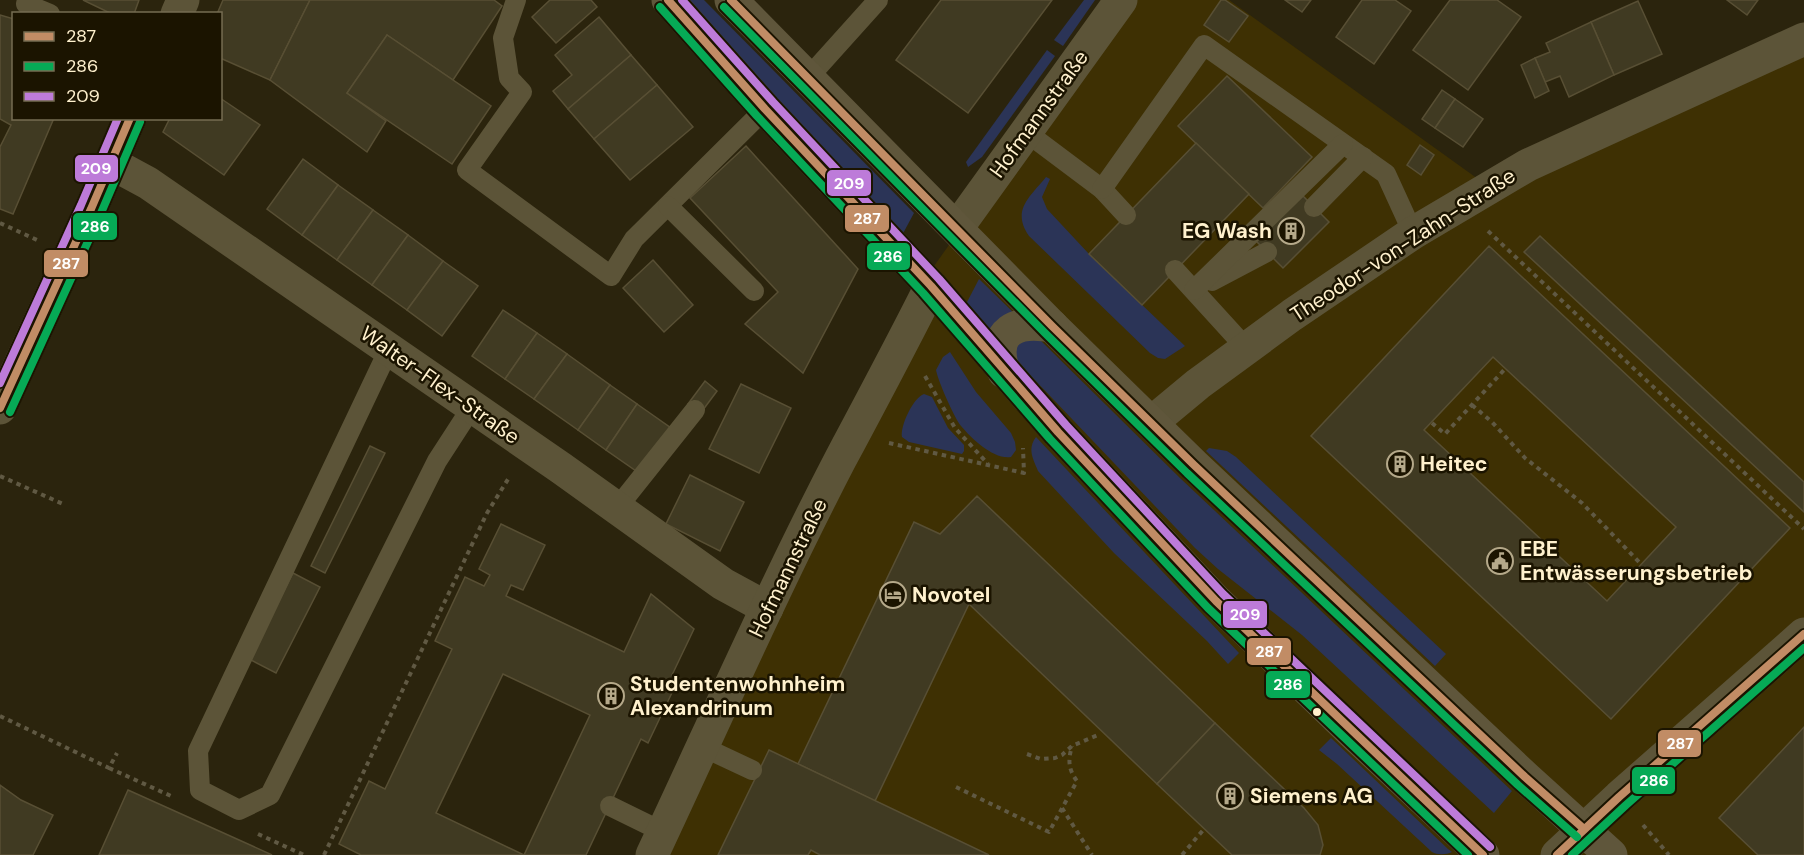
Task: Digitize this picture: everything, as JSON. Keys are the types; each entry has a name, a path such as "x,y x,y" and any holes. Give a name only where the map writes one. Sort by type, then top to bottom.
{"main road":[{"path":"668,0 765,109 931,286 986,347 1004,372 1216,601 1353,734 1484,855"},
{"path":"731,0 1052,326 1151,423 1525,777 1611,855"},
{"path":"1004,372 1000,352 1006,335 1014,327 1025,324 1052,326"}],"street":[{"name":"Hofmannstraße","path":"957,228 1121,0"},
{"name":"Theodor-von-Zahn-Straße","path":"1151,423 1198,384 1292,315 1413,233 1528,165 1804,39"},
{"path":"0,408 129,120"},
{"name":"Walter-Flex-Straße","path":"111,163 148,183 529,446 723,584 767,608"},
{"name":"Hofmannstraße","path":"657,843 767,608 931,286"},
{"path":"1557,855 1804,634"}],"lane":[{"path":"27,0 26,4 45,12"},
{"path":"516,0 502,38 509,78 522,92 467,170 611,276 634,239 765,109"},
{"path":"807,79 878,0"},
{"path":"1102,189 1204,45 1386,174 1413,233"},
{"path":"1026,132 1102,189 1126,215"},
{"path":"1194,290 1343,144"},
{"path":"1314,207 1363,157"},
{"path":"668,206 754,291"},
{"path":"1194,290 1267,252"},
{"path":"1175,270 1247,349"},
{"path":"389,349 198,751 200,790 239,810 270,795 437,460 472,407"},
{"path":"617,508 695,410"},
{"path":"703,747 752,770"},
{"path":"610,806 657,843"}],"path":[{"path":"1487,230 1804,529"},
{"path":"895,358 927,377 955,429 989,464"},
{"path":"1432,423 1445,434 1505,369"},
{"path":"1472,405 1492,422 1525,458 1582,503 1642,565"},
{"path":"854,435 1024,473"},
{"path":"324,855 487,513 529,446"},
{"path":"0,476 63,504"},
{"path":"0,716 133,779"},
{"path":"1027,754 1047,759 1062,755 1072,746 1100,734"},
{"path":"956,787 1049,832 1077,781 1069,765 1072,746"},
{"path":"109,768 117,753"},
{"path":"1062,808 1092,855"},
{"path":"1182,855 1204,829"}],"shaded area":[{"path":"682,0 704,0 914,213 900,239"},
{"path":"1084,0 1095,0 1063,46 1054,40"},
{"path":"1123,0 1229,0 1485,184 1804,43 1804,855 650,855 922,283"},
{"path":"1047,50 1055,56 982,157 968,167 966,162"},
{"path":"1046,177 1050,179 1042,197 1047,209 1089,254 1185,346 1165,359 1150,353 1029,236 1024,227 1022,211"},
{"path":"979,279 1016,315 994,336 965,306"},
{"path":"1033,333 1180,478 1512,791 1494,813 1302,635 1195,548 1010,354 1013,344"},
{"path":"950,352 976,392 1011,433 1016,450 1011,457 998,455 984,448 958,421 936,370 943,357"},
{"path":"924,394 932,397 948,428 964,445 962,454 909,442 902,437 908,413"},
{"path":"1036,437 1239,653 1228,664 1207,641 1114,553 1038,471 1031,450"},
{"path":"1209,448 1227,451 1236,457 1446,654 1435,666 1206,451"},
{"path":"1331,738 1452,852 1436,854 1432,852 1319,750"}],"building":[{"path":"83,0 139,0 135,12 108,12"},
{"path":"223,0 310,0 270,80 222,59 222,12 218,12"},
{"path":"310,0 494,0 502,6 453,80 387,35 347,93 386,121 367,152 270,80"},
{"path":"550,0 591,0 597,7 556,43 532,17"},
{"path":"941,0 1052,0 968,113 896,60"},
{"path":"1221,0 1225,0 1248,16 1229,42 1204,25"},
{"path":"1285,0 1311,0 1302,12"},
{"path":"1362,0 1395,0 1411,11 1374,64 1336,37"},
{"path":"1450,0 1497,0 1521,17 1468,90 1413,50"},
{"path":"1727,0 1758,0 1747,15"},
{"path":"1638,1 1662,54 1614,75 1591,22"},
{"path":"0,15 12,18 12,120 53,120 13,214 0,209 0,147 11,125 0,119"},
{"path":"599,17 631,55 568,109 553,91 572,75 555,55"},
{"path":"1591,22 1614,75 1569,97 1560,76 1545,82 1535,58 1550,52 1546,43"},
{"path":"387,35 491,106 452,164 347,93"},
{"path":"631,55 657,85 594,139 568,109"},
{"path":"1535,58 1549,91 1535,98 1521,65"},
{"path":"1227,76 1312,157 1263,208 1178,126"},
{"path":"657,85 693,127 630,180 594,139"},
{"path":"1442,90 1455,99 1435,128 1422,119"},
{"path":"222,99 260,125 224,175 163,132 169,120 222,120"},
{"path":"1455,99 1483,119 1463,147 1435,128"},
{"path":"1196,143 1249,194 1142,305 1089,254"},
{"path":"1420,145 1434,155 1421,175 1407,165"},
{"path":"746,146 858,269 803,373 745,324 778,292 690,198"},
{"path":"303,159 338,185 302,235 267,209"},
{"path":"338,185 373,210 337,260 302,235"},
{"name":"EG Wash","path":"1300,193 1329,222 1283,268 1254,239"},
{"path":"373,210 408,235 372,285 337,260"},
{"path":"408,235 443,261 407,310 372,285"},
{"path":"1540,236 1804,482 1804,512 1524,252"},
{"name":"Heitec","path":"1489,246 1790,528 1611,719 1311,436","holes":["1493,357 1676,527 1607,601 1424,430"]},
{"path":"653,260 693,305 664,332 623,288"},
{"path":"443,261 478,286 442,336 407,310"},
{"path":"503,310 537,333 505,379 472,356"},
{"path":"537,333 567,354 534,399 505,379"},
{"path":"567,354 610,385 578,430 534,399"},
{"path":"705,381 717,391 700,414 688,404"},
{"path":"741,384 791,408 759,473 709,449"},
{"path":"610,385 637,404 606,450 578,430"},
{"path":"637,404 671,428 639,473 606,450"},
{"path":"370,446 385,453 325,573 311,566"},
{"path":"690,475 744,502 720,551 666,524"},
{"path":"977,496 1215,723 1157,784 969,604 875,801 798,764 914,522 940,534"},
{"name":"Studentenwohnheim Alexandrinum","path":"501,524 545,545 523,590 511,585 506,596 624,652 651,594 694,629 672,675 679,678 648,743 641,739 586,855 524,855 361,855 339,844 369,781 385,789 452,649 435,641 465,577 484,586 490,575 479,569","holes":["503,674 590,715 524,855 436,813"]},
{"path":"293,573 320,587 276,673 249,659"},
{"name":"Siemens AG","path":"1215,723 1304,808 1318,825 1323,845 1320,855 1232,855 1157,784"},
{"path":"1804,727 1804,855 1758,855 1719,818"},
{"path":"769,750 989,855 820,855 811,850 808,855 718,855"},
{"path":"0,785 21,800 53,815 33,855 0,855"},
{"path":"128,790 248,844 272,855 99,855"}],"transit line":[{"name":"287","path":"668,0 765,109 931,286 1058,432 1216,601 1483,855"},
{"name":"209","path":"682,0 773,102 939,279 1066,425 1223,594 1490,847"},
{"name":"287","path":"731,0 1052,326 1194,465 1525,777 1584,829"},
{"name":"286","path":"660,7 757,116 923,293 1050,439 1208,608 1468,855"},
{"name":"286","path":"724,7 1045,333 1187,473 1518,785 1577,837"},
{"name":"209","path":"0,383 117,120"},
{"name":"287","path":"0,408 129,120"},
{"name":"286","path":"10,412 140,122"},
{"name":"287","path":"1557,855 1619,797 1804,634"},
{"name":"286","path":"1572,855 1804,648"}],"place":[{"name":"EG Wash","path":"1291,231"},
{"name":"Heitec","path":"1400,464"},
{"name":"EBE Entwässerungsbetrieb","path":"1500,561"},
{"name":"Novotel","path":"893,595"},
{"name":"Studentenwohnheim Alexandrinum","path":"611,696"},
{"name":"Siemens AG","path":"1230,796"}]}
